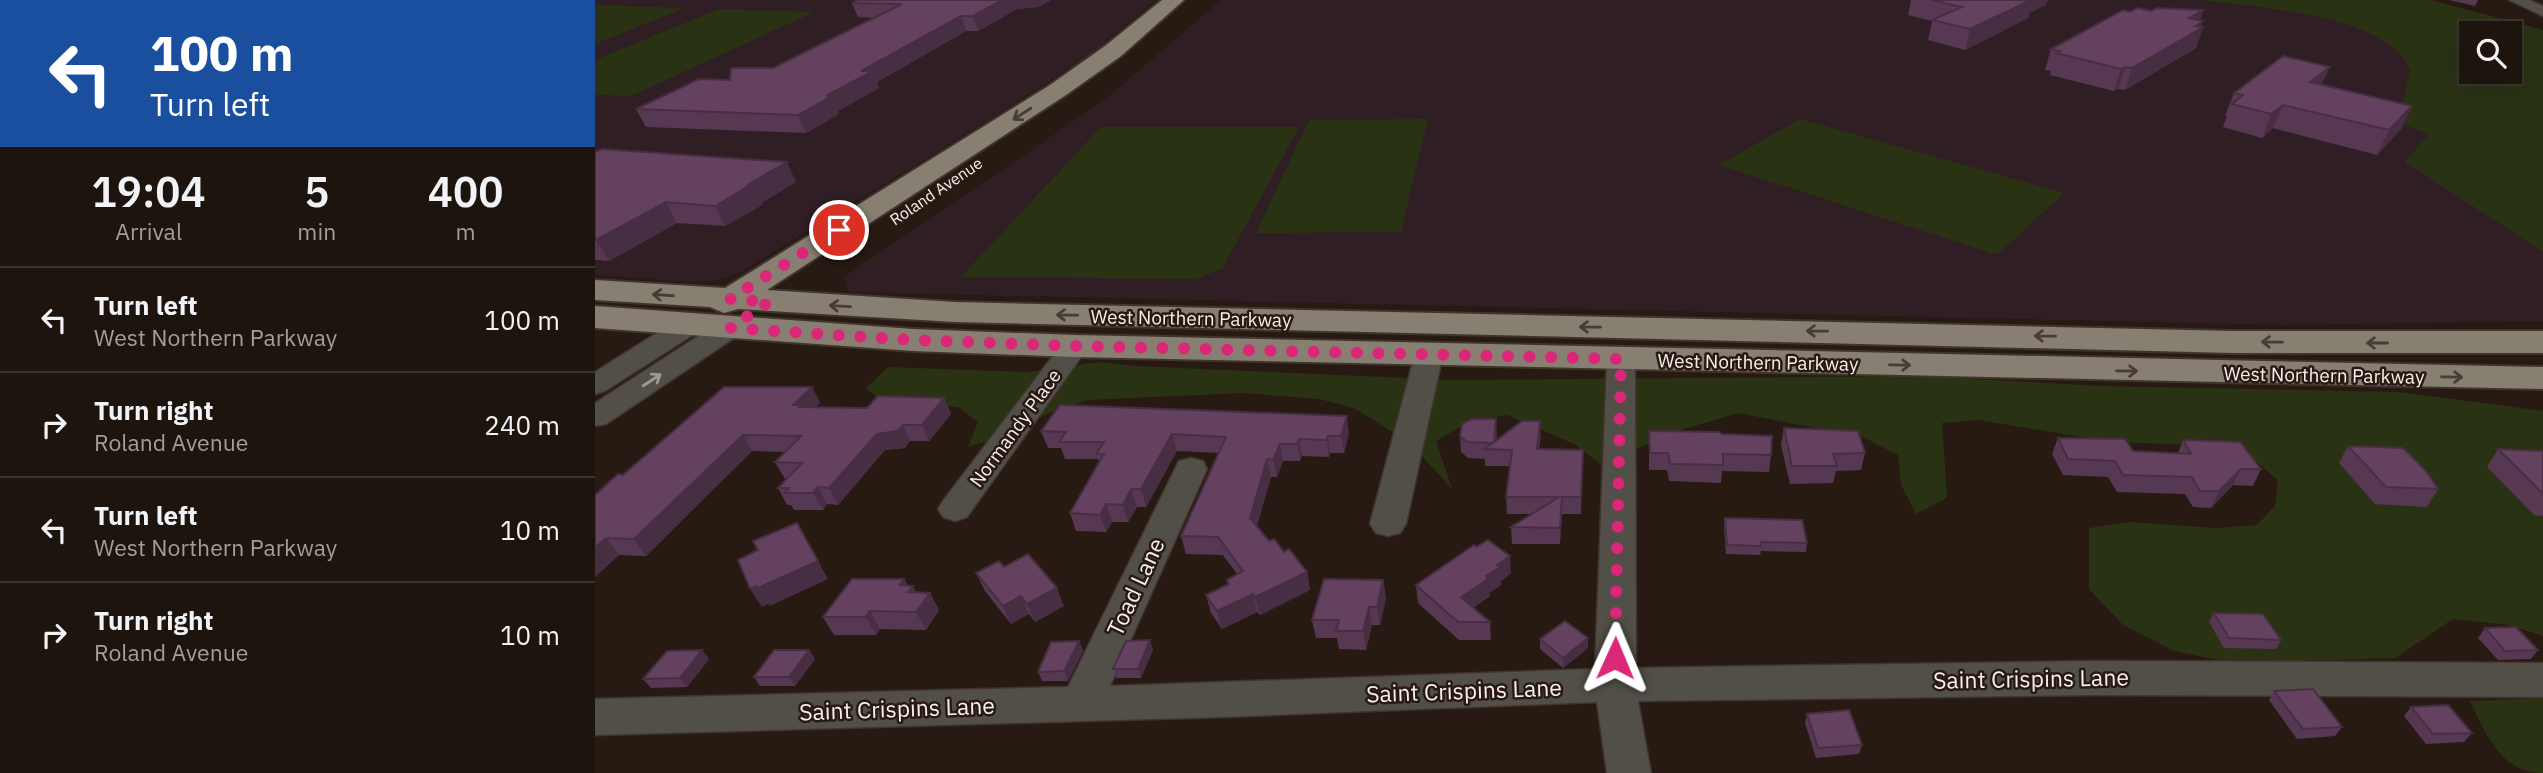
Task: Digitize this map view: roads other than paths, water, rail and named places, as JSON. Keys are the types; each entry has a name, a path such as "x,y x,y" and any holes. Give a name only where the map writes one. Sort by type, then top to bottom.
{"main road":[{"name":"Roland Avenue","path":"730,314 1058,90 1113,51 1174,0"},
{"name":"Roland Avenue","path":"730,314 769,302 1086,91 1151,42 1198,0"},
{"name":"West Northern Parkway","path":"595,290 730,314 913,340 1621,359 2543,378"},
{"name":"West Northern Parkway","path":"769,302 955,312 1260,320 2273,342 2543,342"},
{"name":"West Northern Parkway","path":"595,317 689,325 730,314"}],"street":[{"path":"2516,0 2543,11"},
{"name":"Roland Avenue","path":"595,417 730,314"},
{"path":"595,385 689,325"},
{"name":"Normandy Place","path":"955,509 1075,346"},
{"path":"1388,524 1429,354"},
{"path":"1621,359 1615,685 1629,773"},
{"name":"Toad Lane","path":"1081,704 1191,469"},
{"name":"Saint Crispins Lane","path":"595,717 1081,704 1615,685 2093,678 2543,680"}]}
